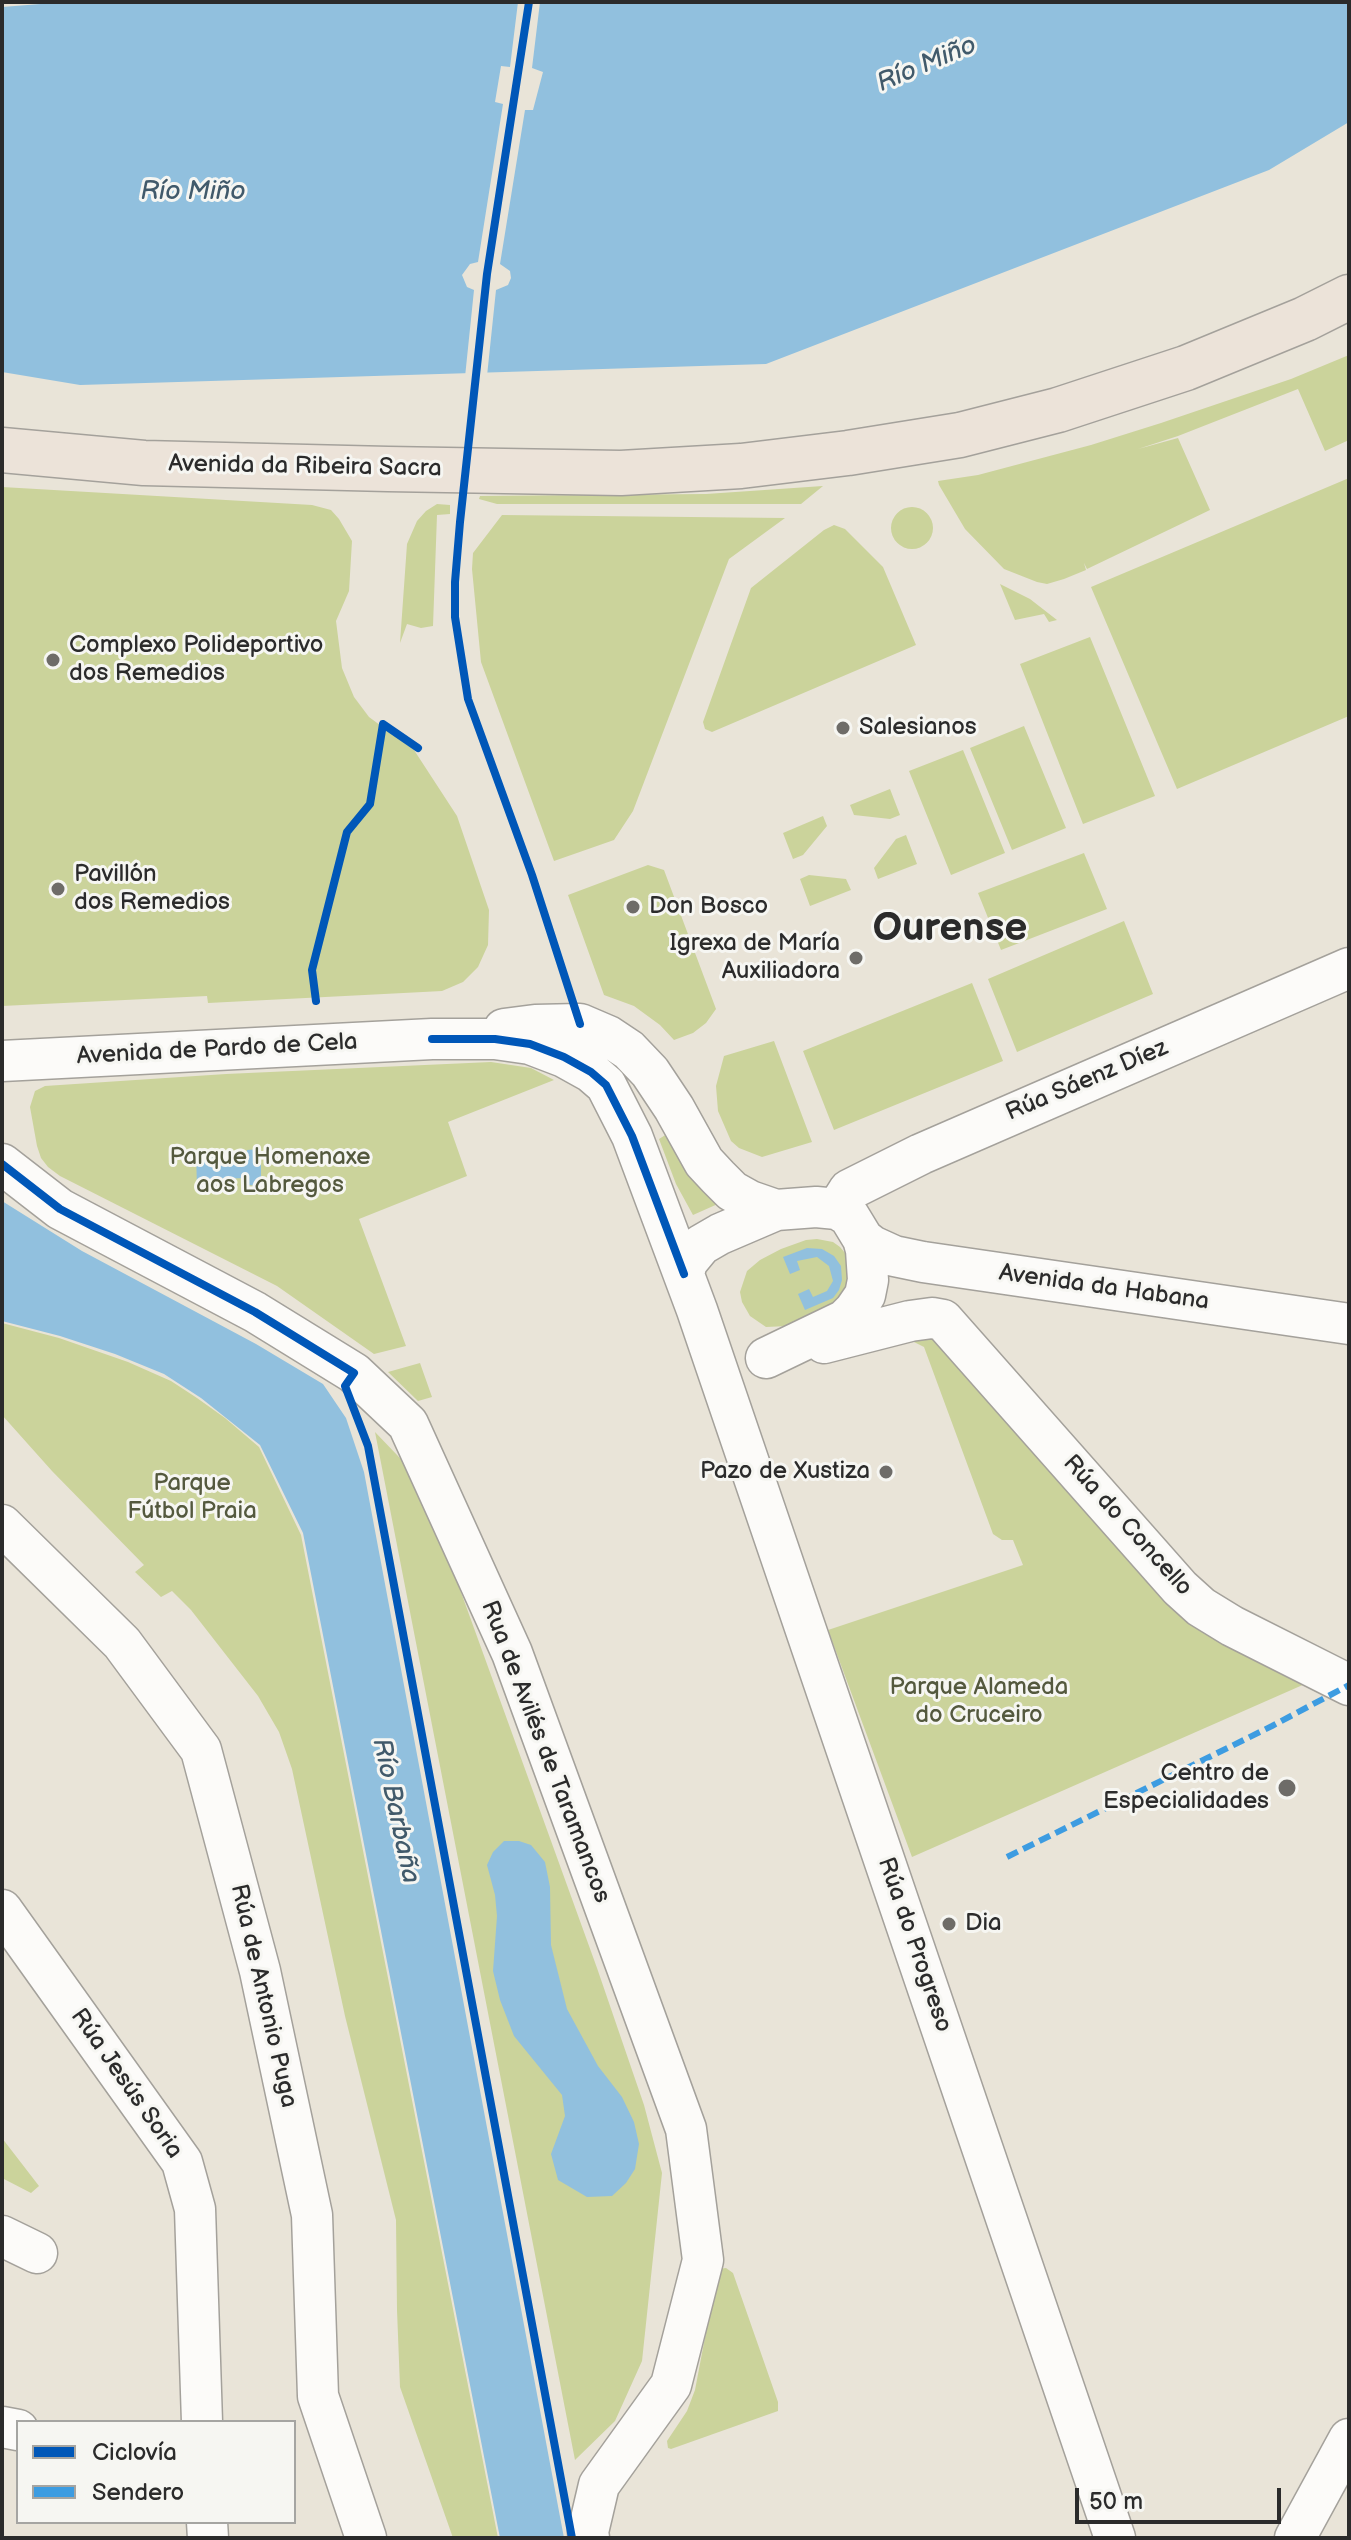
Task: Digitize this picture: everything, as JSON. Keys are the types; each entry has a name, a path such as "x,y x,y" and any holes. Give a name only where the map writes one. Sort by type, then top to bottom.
{"highway":[{"name":"Avenida da Ribeira Sacra","path":"2,450 144,463 359,469 621,473 741,466 960,435 1058,410 1186,368 1305,319 1349,297"}],"street":[{"name":"Rúa Sáenz Díez","path":"837,1209 849,1190 921,1154 1349,968"},
{"name":"Avenida de Pardo de Cela","path":"432,1039 535,1025 580,1024 608,1036 629,1050 650,1072 704,1162 718,1177 732,1191 776,1210"},
{"name":"Avenida de Pardo de Cela","path":"19,1060 432,1039 495,1039 530,1044 564,1057 591,1072 606,1085 632,1136 684,1274"},
{"path":"2,1080 19,1060"},
{"name":"Rua de Avilés de Taramancos","path":"2,1164 60,1209 255,1312 354,1373 408,1424 505,1638 686,2129 703,2260 671,2385 599,2485 589,2538"},
{"path":"766,1358 831,1328 854,1311 865,1295 868,1280 863,1239 849,1216 837,1209 816,1207 776,1210 701,1245 687,1262 684,1274 712,1352 746,1362 766,1358 910,1321 943,1320 946,1298 956,1288 966,1286 1069,1292 1110,1289"},
{"name":"Avenida da Habana","path":"863,1239 894,1256 923,1262 1349,1324"},
{"name":"Rúa do Concello","path":"943,1320 1180,1588 1201,1607 1349,1685"},
{"name":"Rúa do Progreso","path":"712,1352 1115,2538"},
{"name":"Rúa de Antonio Puga","path":"2,1525 122,1643 201,1750 260,1971 312,2215 318,2396 366,2538"},
{"name":"Rúa Jesús Soria","path":"2,1910 182,2162 195,2209 202,2420"},
{"path":"2,2236 37,2253"},
{"path":"1295,2538 1349,2439"}],"green space":[{"path":"1349,355 1349,440 1325,451 1298,389 1138,449 1178,438 1210,510 1087,569 1084,563 1086,570 1064,579 1047,584 1004,569 965,529 939,485 938,481 978,475 1161,423 1291,379"},
{"path":"1349,478 1349,716 1177,789 1091,587"},
{"path":"823,486 801,504 497,504 479,499 480,496 706,494"},
{"path":"2,487 312,505 331,510 352,541 349,591 336,621 342,668 354,697 369,717 414,750 457,816 489,910 488,945 478,967 463,982 442,991 423,992 208,1003 207,996 2,1006"},
{"path":"437,504 450,505 450,514 437,515 433,626 421,628 407,624 400,643 407,544 417,521"},
{"path":"912,507 927,513 933,528 927,543 912,549 897,543 891,528 897,513"},
{"path":"502,515 785,518 729,559 633,811 614,840 554,861 481,662 473,553"},
{"path":"834,525 845,529 883,567 916,645 712,732 705,729 703,722 751,588"},
{"path":"1000,584 1030,599 1057,620 1049,622 1044,614 1015,620"},
{"path":"1090,637 1155,796 1083,824 1020,664"},
{"path":"1024,726 1066,828 1012,850 970,748"},
{"path":"963,750 1005,853 951,875 909,771"},
{"path":"890,789 900,815 890,819 854,815 850,805"},
{"path":"823,816 827,826 803,855 793,859 783,833"},
{"path":"906,835 917,864 878,879 874,868 896,839"},
{"path":"1084,853 1107,909 1001,950 978,893"},
{"path":"648,865 664,870 716,1009 706,1023 693,1033 674,1040 634,1006 604,995 568,895"},
{"path":"809,875 846,879 851,890 810,906 800,879"},
{"path":"1124,921 1153,994 1017,1052 988,979"},
{"path":"972,983 1003,1061 834,1130 803,1051"},
{"path":"774,1041 812,1142 762,1157 739,1148 731,1141 718,1111 716,1086 724,1056"},
{"name":"Parque Homenaxe aos Labregos","path":"491,1062 531,1068 554,1080 448,1122 467,1176 359,1219 406,1346 374,1354 277,1286 60,1176 41,1158 30,1107 35,1091 45,1086"},
{"path":"667,1134 720,1203 693,1215 676,1184 659,1139"},
{"path":"817,1239 833,1242 850,1259 852,1266 844,1300 788,1326 766,1327 750,1316 740,1292 747,1271 781,1249"},
{"name":"Parque Fútbol Praia","path":"2,1323 59,1338 128,1362 171,1381 197,1398 259,1447 301,1535 498,2538 453,2538 400,2387 396,2220 345,2016 292,1769 279,1732 258,1696 191,1610 172,1591 161,1597 135,1572 144,1565 2,1415"},
{"name":"Parque Alameda do Cruceiro","path":"926,1331 1114,1529 1314,1680 912,1857 828,1630 1023,1565 1013,1540 1002,1540 993,1534 924,1347 912,1341 912,1337"},
{"path":"420,1363 432,1397 418,1401 388,1372"},
{"path":"375,1432 420,1479 597,1968 644,2105 662,2173 642,2361 615,2421 575,2460"},
{"path":"2,2138 39,2186 31,2193 2,2178"},
{"path":"726,2268 733,2273 778,2402 778,2411 671,2449 667,2441 687,2411 695,2390 718,2269"}],"water":[{"name":"Río Miño","path":"66,2 1349,2 1349,122 1269,170 766,364 80,385 2,372 2,7"},
{"path":"261,1149 261,1186 248,1185 247,1178 213,1179 211,1188 197,1187 196,1153 210,1151 213,1159 246,1158 247,1150"},
{"name":"Río Barbaña","path":"2,1201 82,1251 256,1344 323,1384 346,1418 364,1472 564,2538 500,2538 303,1533 260,1445 201,1398 164,1374 115,1354 2,1321"},
{"path":"807,1248 822,1249 834,1256 841,1266 842,1280 833,1298 805,1310 798,1294 809,1289 813,1297 827,1291 833,1281 829,1266 817,1257 797,1261 800,1270 790,1274 783,1257"},
{"path":"504,1841 531,1845 545,1862 550,1887 551,1945 567,2009 598,2066 622,2097 634,2122 639,2144 635,2169 612,2196 587,2197 558,2180 551,2154 565,2116 562,2095 514,2036 500,2000 493,1971 497,1916 495,1895 487,1865 493,1852"}],"pier":[{"path":"518,2 540,2 532,68 543,72 533,110 525,110 500,264 510,271 511,278 508,285 496,290 487,376 465,377 474,290 467,287 462,275 470,264 478,262 503,104 495,102 501,66 510,67"}],"marked path":[{"path":"1007,1857 1349,1685"}],"cycle path":[{"path":"529,2 487,274 460,522 455,617 468,699 532,875 580,1024"},
{"path":"316,1001 312,970 347,832 370,804 383,724 418,748"},
{"path":"432,1039 495,1039 530,1044 564,1057 591,1072 606,1085 632,1136 684,1274"},
{"path":"2,1164 60,1209 255,1312 354,1373 345,1386 368,1446 572,2538"}],"place":[{"name":"Complexo Polideportivo dos Remedios","path":"53,660"},
{"name":"Salesianos","path":"843,728"},
{"name":"Pavillón dos Remedios","path":"58,889"},
{"name":"Don Bosco","path":"633,907"},
{"name":"Igrexa de María Auxiliadora","path":"856,958"},
{"name":"Pazo de Xustiza","path":"886,1472"},
{"name":"Centro de Especialidades","path":"1287,1788"},
{"name":"Dia","path":"949,1924"}],"district":[{"name":"Ourense","path":"950,930"}]}
